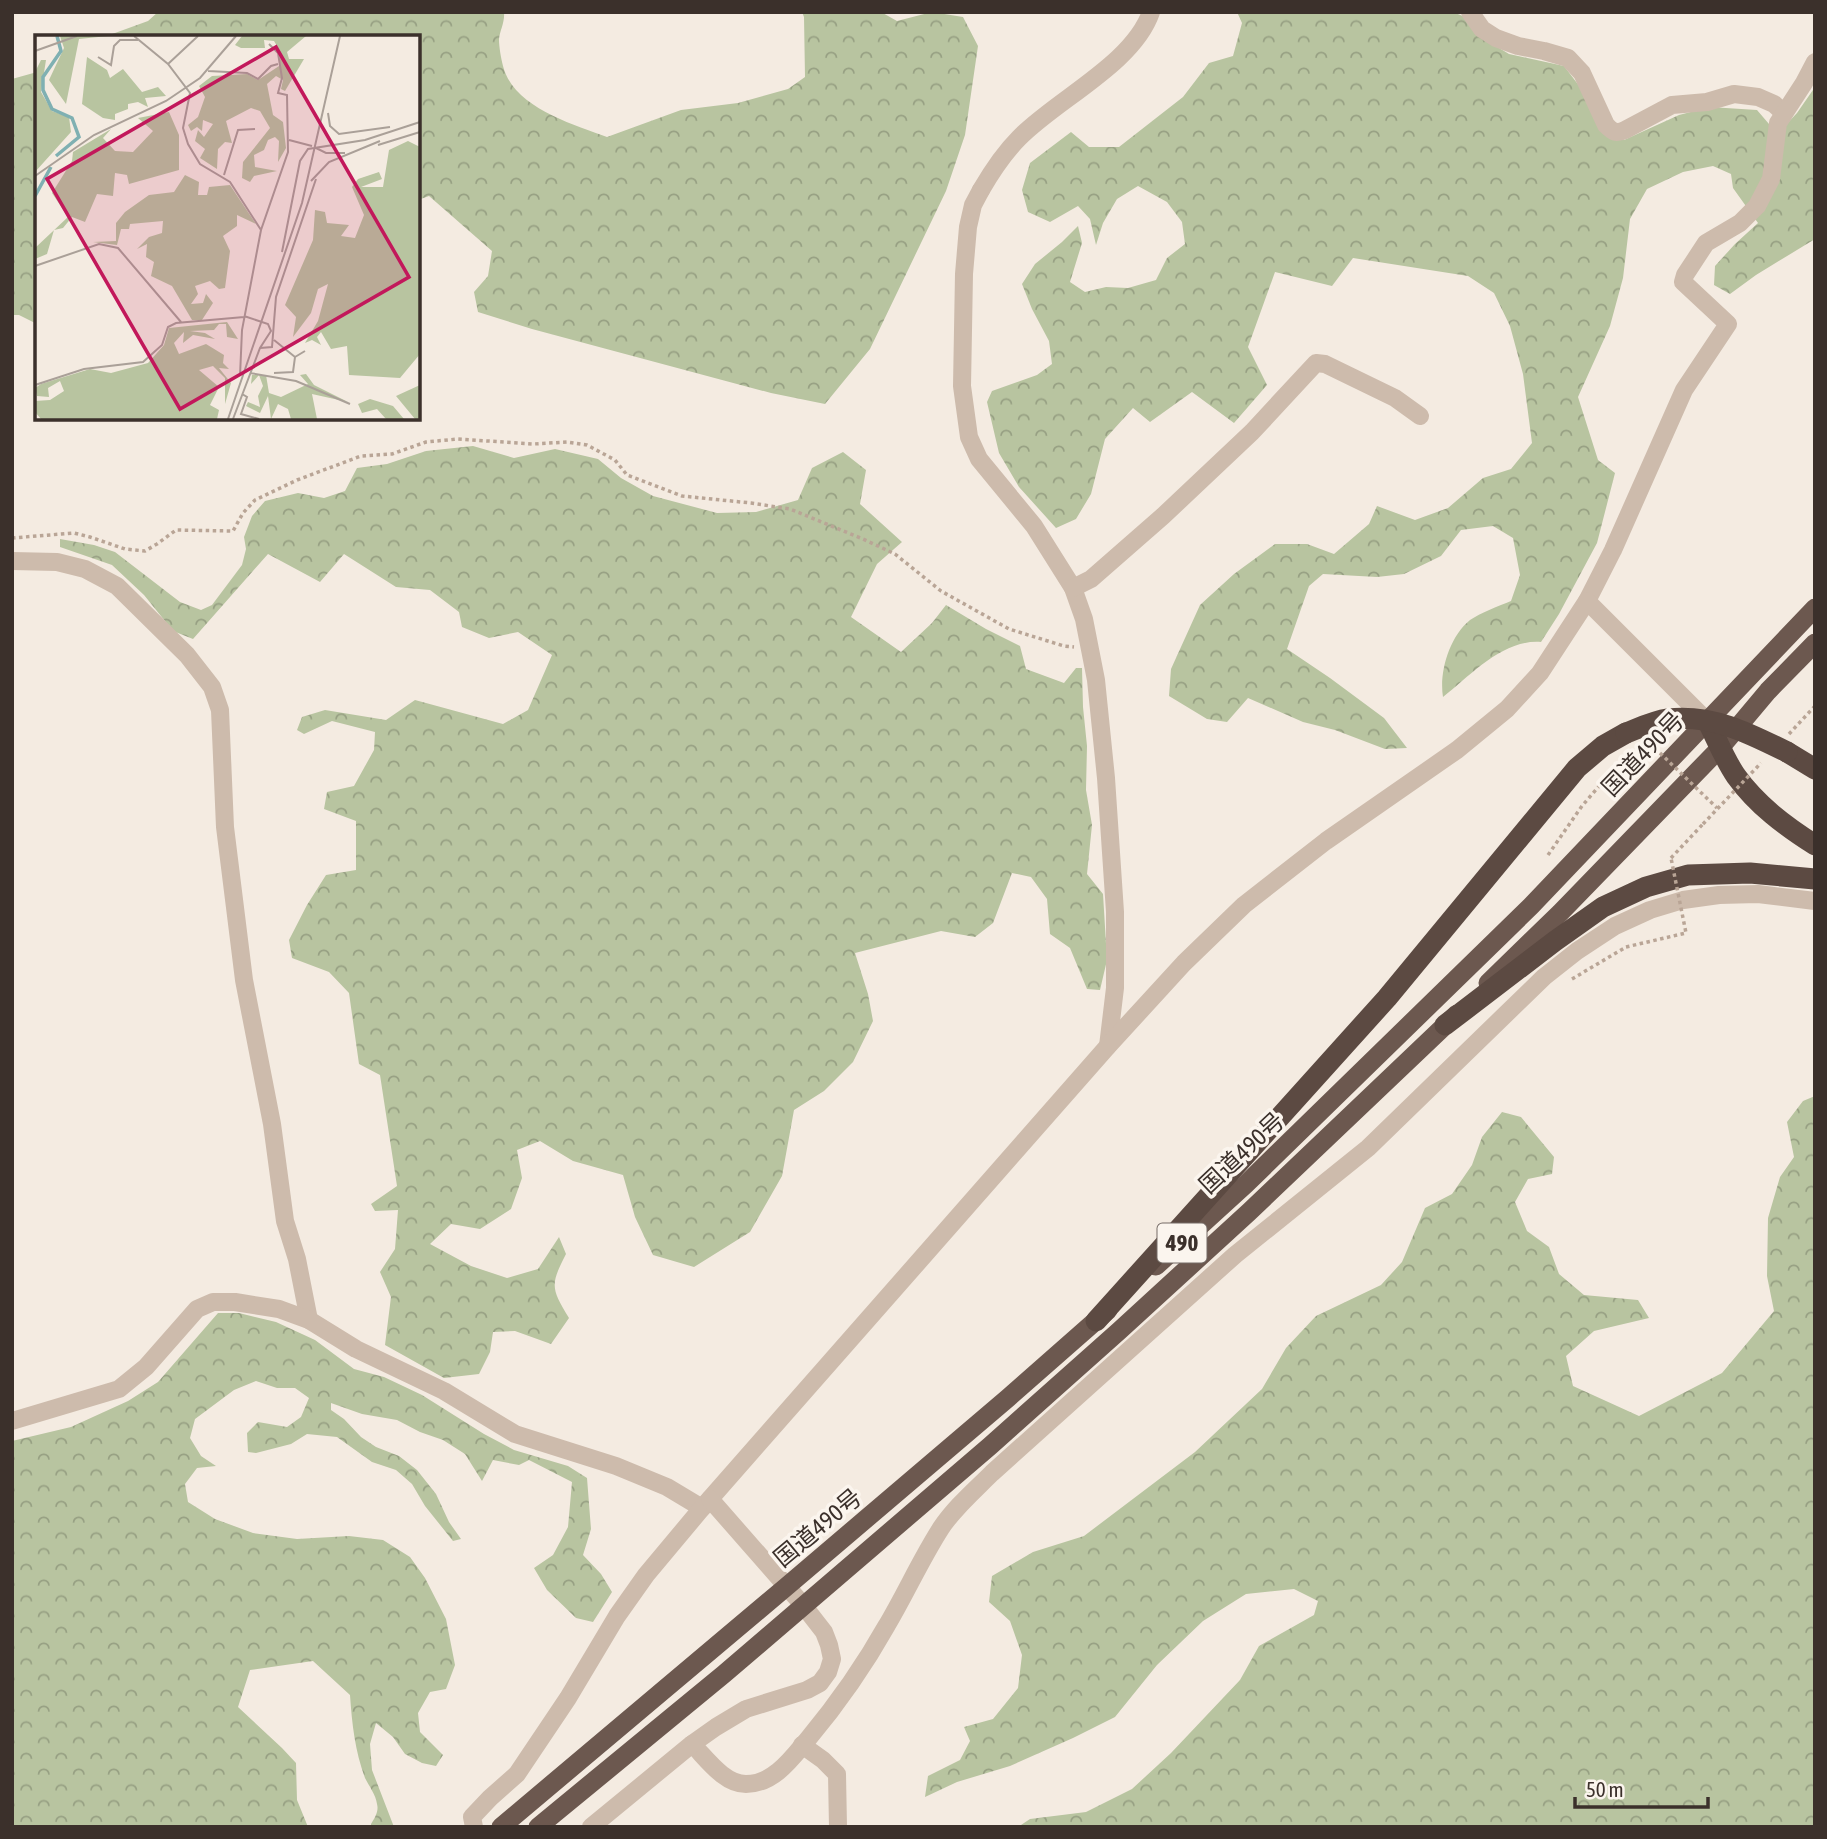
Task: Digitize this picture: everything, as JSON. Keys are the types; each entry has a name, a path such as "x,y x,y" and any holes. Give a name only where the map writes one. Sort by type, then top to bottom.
{"highway":[{"name":"国道490号","path":"501,1827 1097,1321 1246,1184 1531,906 1815,608"},
{"name":"国道490号","path":"538,1827 724,1674 990,1446 1249,1212 1560,913 1721,747 1768,691 1815,643"},
{"path":"1097,1321 1387,998 1577,768 1603,746 1628,741 1667,719 1702,720 1730,725 1787,752 1815,769"},
{"path":"1708,722 1735,775 1762,806 1815,845"},
{"path":"1445,1025 1603,907 1646,887 1688,875 1750,873 1815,879"}],"street":[{"path":"1108,1046 1115,988 1115,912 1096,680 1084,619 1073,587 1034,526 979,459 969,437 962,386 964,274 968,227 973,205 996,164 1020,136 1119,58 1139,36 1151,12"},
{"path":"1470,12 1482,29 1496,38 1568,58 1582,73 1606,125 1613,132 1619,133 1672,105 1707,102 1734,94 1758,97 1774,104 1784,113"},
{"path":"474,1827 472,1817 517,1774 568,1698 617,1616 646,1576 706,1504 1184,963 1244,905 1326,841 1457,750 1507,709 1540,673 1587,601 1613,550 1684,390 1728,324 1683,282 1685,275 1706,243 1740,223 1757,206 1771,179 1778,123 1815,62"},
{"path":"1073,587 1091,579 1163,516 1252,432 1315,363 1325,364 1395,398 1420,416"},
{"path":"12,561 57,562 85,569 117,586 187,655 212,687 220,710 225,827 244,979 272,1124 285,1221 297,1259 309,1320"},
{"path":"1587,601 1708,722"},
{"path":"692,1744 729,1780 745,1784 765,1782 789,1760 834,1707 888,1624 923,1556 944,1524 966,1499 1235,1255 1368,1148 1544,977 1577,951 1615,926 1650,910 1683,900 1719,895 1758,894 1815,901"},
{"path":"12,1421 118,1389 146,1367 197,1309 213,1302 235,1302 279,1309 309,1320 356,1349 444,1391 515,1434 616,1466 706,1504 803,1605 824,1632 832,1659 828,1672 820,1683 807,1690 746,1709 716,1727 591,1827"},
{"path":"802,1745 837,1774 838,1827"}],"path":[{"path":"12,538 74,533 125,550 145,551 176,530 233,531 243,513 255,500 297,480 361,456 392,454 426,442 458,439 533,444 567,442 587,445 615,460 626,475 682,496 790,509 895,554 941,591 1009,629 1064,646 1090,649"},
{"path":"1548,855 1628,741"},
{"path":"1653,747 1717,808"},
{"path":"1564,984 1626,947 1686,933 1671,858 1761,763"}],"green space":[{"path":"158,12 504,12 499,39 501,56 509,80 519,93 561,120 607,137 681,110 738,103 788,89 805,77 802,12 881,12 897,21 932,12 963,17 978,46 965,135 946,191 870,349 825,404 771,393 478,312 474,292 488,276 492,251 429,196 420,199 420,35 110,35 148,21"},
{"path":"1237,12 1453,12 1465,17 1481,37 1509,54 1564,66 1580,87 1606,133 1624,140 1679,115 1710,107 1757,110 1769,124 1782,129 1815,87 1815,239 1730,294 1714,285 1715,266 1758,223 1733,188 1731,174 1713,166 1683,172 1647,189 1630,219 1623,278 1610,326 1578,397 1598,460 1615,473 1597,543 1541,642 1514,646 1501,652 1443,697 1444,667 1456,636 1470,620 1511,601 1520,575 1513,538 1493,526 1461,530 1441,556 1404,574 1377,577 1323,574 1309,586 1287,649 1384,718 1407,748 1385,749 1335,730 1303,722 1248,698 1227,722 1207,719 1169,696 1171,669 1200,605 1234,574 1275,544 1307,544 1334,554 1369,524 1377,506 1415,520 1448,508 1483,478 1511,469 1532,443 1523,374 1510,326 1494,293 1468,276 1353,258 1332,286 1275,272 1248,347 1267,385 1234,423 1192,392 1150,422 1133,408 1105,439 1091,494 1076,519 1056,528 1019,487 999,453 987,402 992,391 1037,375 1052,364 1049,341 1022,284 1035,264 1078,226 1082,243 1070,282 1085,292 1106,287 1128,288 1156,280 1167,258 1185,244 1182,222 1167,202 1138,186 1117,199 1103,223 1096,245 1090,219 1078,206 1050,222 1028,212 1022,190 1030,163 1071,132 1089,147 1119,147 1183,97 1209,63 1233,56 1242,23"},
{"path":"35,73 35,323 19,315 12,315 12,79"},
{"path":"473,446 514,458 555,449 598,459 621,478 653,496 717,513 756,512 798,500 812,468 843,452 866,470 860,504 902,542 877,564 851,617 901,652 932,623 946,605 1020,646 1026,669 1064,683 1076,668 1082,668 1087,746 1086,790 1092,825 1087,874 1103,894 1107,960 1100,990 1087,989 1070,948 1050,934 1047,899 1031,877 1012,873 993,923 975,937 941,931 855,953 873,1021 853,1062 824,1091 794,1110 782,1176 750,1232 694,1267 653,1255 635,1217 623,1175 573,1161 540,1141 517,1150 522,1178 511,1209 480,1229 451,1224 430,1244 471,1266 507,1278 538,1269 559,1237 566,1254 557,1273 555,1286 569,1318 551,1344 515,1331 493,1332 490,1352 479,1374 444,1378 385,1345 391,1297 380,1272 395,1249 398,1210 375,1211 371,1204 397,1186 380,1075 359,1064 349,993 329,972 292,958 289,940 326,875 356,870 356,821 324,809 327,792 354,786 374,750 375,732 332,721 304,734 297,730 302,717 325,710 386,720 415,700 503,724 528,710 552,655 518,632 489,638 462,627 459,612 430,590 396,587 344,554 320,582 268,554 193,639 173,631 144,595 112,565 60,547 60,539 115,552 180,602 201,610 212,605 242,565 246,549 244,537 252,516 265,501 298,493 324,498 345,491 357,468 387,464 426,451"},
{"path":"1815,1096 1815,1827 1018,1827 1030,1819 1086,1812 1132,1789 1171,1753 1240,1680 1259,1646 1314,1615 1318,1601 1294,1589 1246,1594 1203,1621 1157,1665 1115,1717 1010,1766 957,1782 925,1797 928,1776 960,1760 970,1741 964,1727 993,1719 1018,1688 1022,1655 1010,1621 989,1602 992,1576 1033,1552 1084,1536 1195,1452 1262,1389 1286,1348 1316,1316 1381,1285 1402,1262 1425,1208 1452,1194 1472,1165 1482,1137 1502,1112 1521,1117 1554,1157 1552,1174 1528,1179 1515,1202 1527,1231 1549,1247 1559,1274 1584,1295 1638,1300 1649,1318 1594,1331 1566,1356 1573,1386 1639,1416 1722,1373 1774,1311 1767,1276 1768,1218 1780,1177 1794,1157 1787,1122 1803,1101"},
{"path":"218,1313 239,1313 276,1322 315,1340 354,1369 384,1377 422,1395 514,1450 568,1466 587,1478 591,1529 583,1555 601,1574 612,1592 593,1622 576,1618 547,1590 534,1568 553,1555 568,1527 572,1482 529,1460 519,1465 493,1460 482,1481 465,1454 443,1440 397,1420 362,1414 331,1403 331,1410 361,1437 376,1447 399,1456 417,1470 436,1494 449,1522 461,1539 453,1541 425,1506 412,1484 396,1470 372,1462 337,1437 307,1434 291,1444 256,1453 248,1452 247,1433 258,1422 287,1427 301,1417 309,1398 295,1388 277,1388 256,1381 234,1390 195,1419 190,1438 201,1456 216,1466 197,1468 185,1484 188,1502 215,1519 253,1533 297,1539 349,1536 383,1540 410,1557 425,1578 446,1619 455,1665 446,1689 430,1692 418,1713 420,1732 443,1755 436,1766 422,1763 405,1754 393,1737 376,1723 370,1744 372,1770 394,1827 371,1827 377,1807 359,1758 350,1695 313,1661 250,1670 238,1707 296,1763 297,1800 308,1827 12,1827 12,1441 71,1427 128,1401 158,1382"}]}
